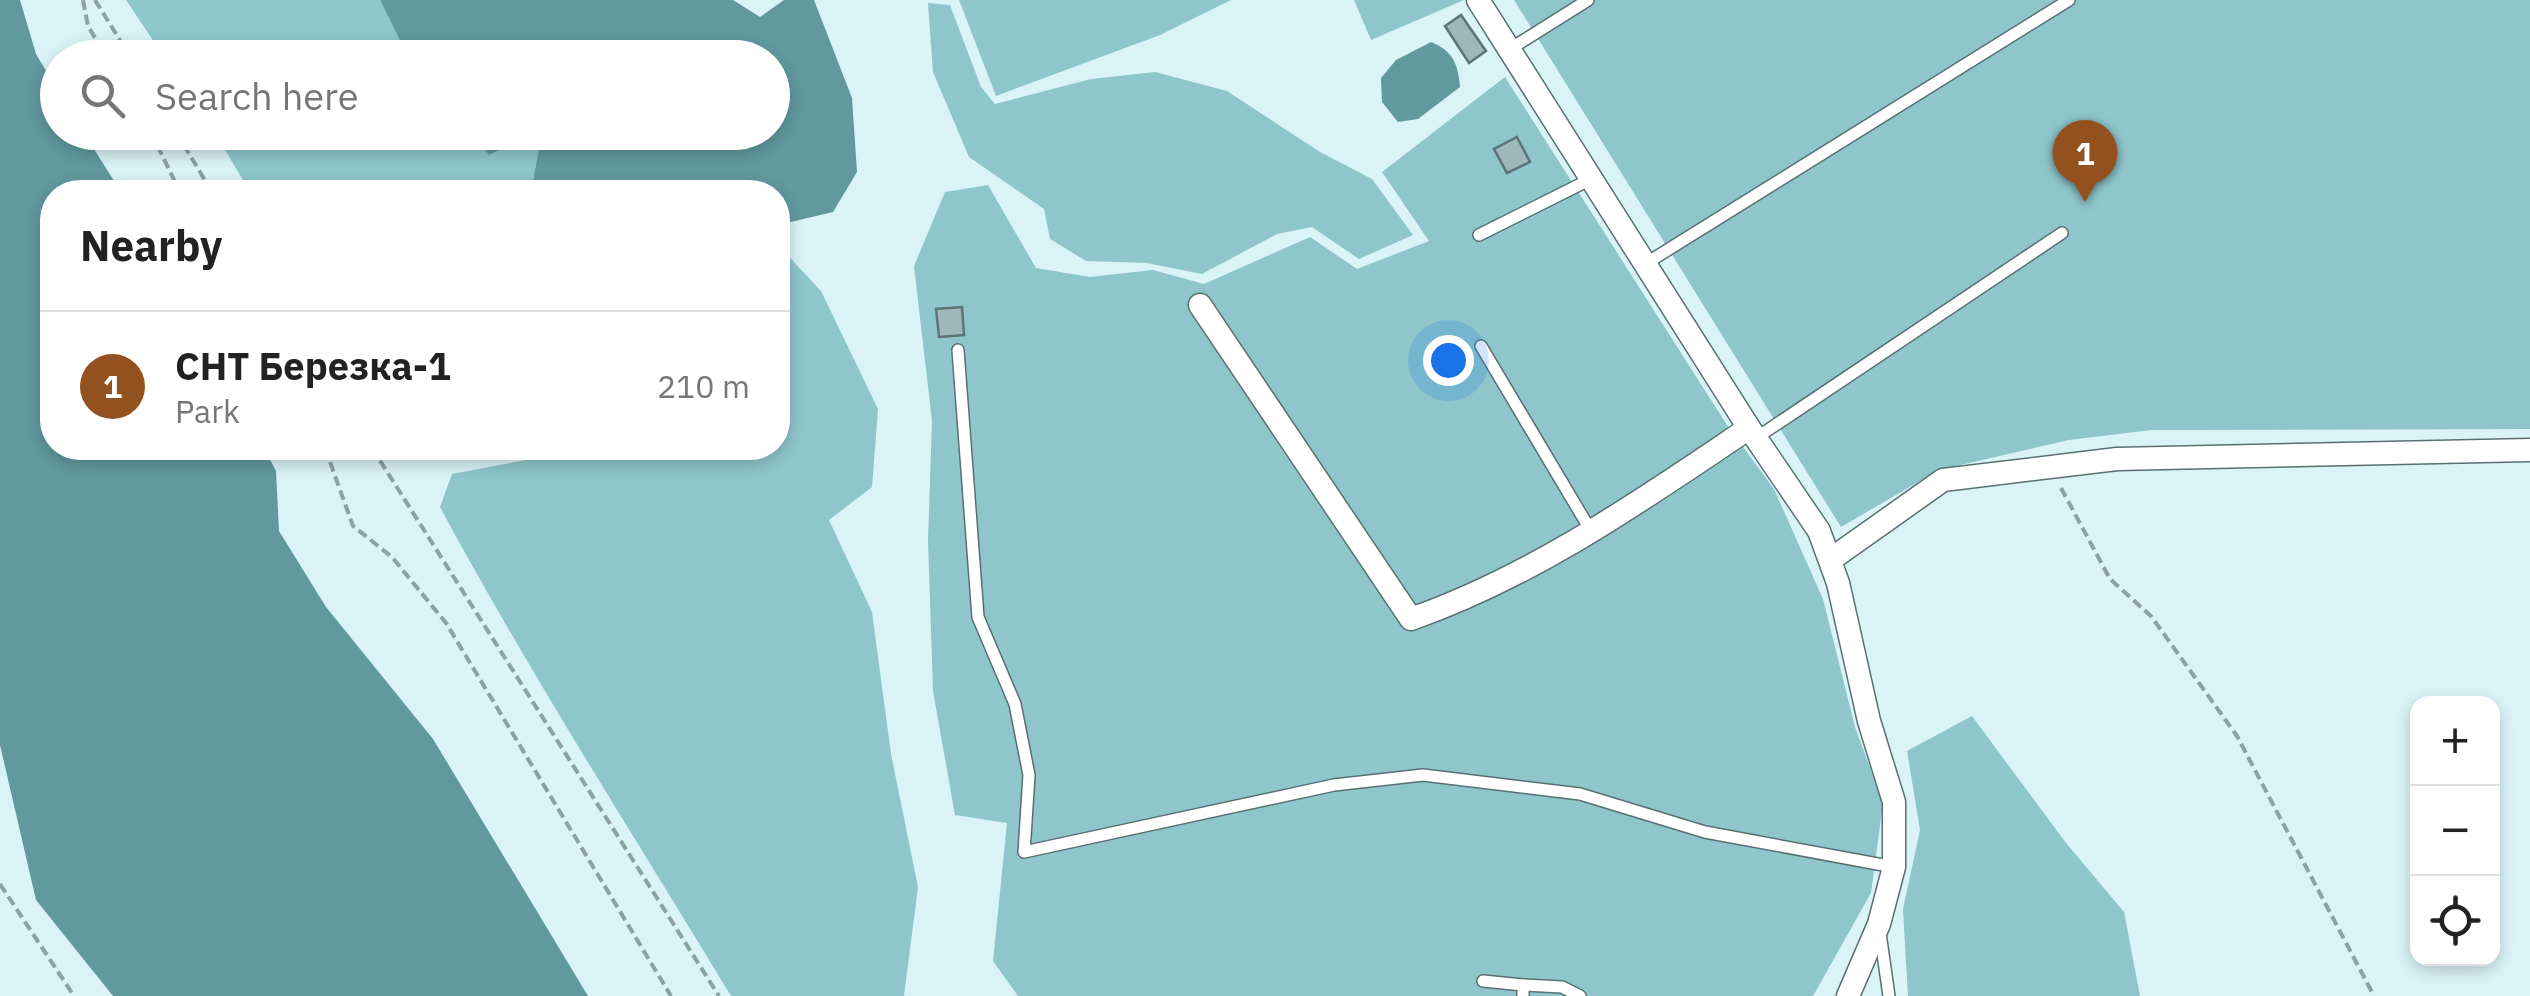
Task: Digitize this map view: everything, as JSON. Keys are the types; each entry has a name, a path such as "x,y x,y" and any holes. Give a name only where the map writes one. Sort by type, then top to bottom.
{"street":[{"path":"1478,0 1752,433 1820,531 1894,802 1894,867 1879,924 1848,996"},
{"path":"1200,305 1411,618 1507,579 1752,433"},
{"path":"1830,560 1943,480 2117,459 2530,450"}],"lane":[{"path":"1510,49 1588,0"},
{"path":"1645,264 2068,0"},
{"path":"1478,235 1592,180"},
{"path":"1752,433 2062,233"},
{"path":"1480,346 1591,531"},
{"path":"958,350 978,617 1015,704 1028,775 1024,852 1334,785 1423,775 1580,794 1705,832 1894,867"},
{"path":"1879,924 1890,996"},
{"path":"1482,980 1523,991 1562,987 1580,996"}],"path":[{"path":"83,0 88,26 96,40"},
{"path":"95,0 120,40"},
{"path":"160,150 174,180"},
{"path":"187,150 205,180"},
{"path":"328,460 353,526 392,557 446,623 670,996"},
{"path":"380,460 719,996"},
{"path":"2049,466 2110,579 2151,616 2237,736 2374,996"},
{"path":"0,884 74,996"}],"shaded area":[{"path":"0,0 20,0 40,61 40,150 95,150 113,180 40,180 40,460 270,460 276,471 279,531 326,607 433,739 588,996 113,996 36,900 0,745"},
{"path":"126,0 380,0 400,40 153,40"},
{"path":"380,0 733,0 760,17 784,0 814,0 852,98 857,172 833,212 790,222 790,180 533,180 539,150 790,150 790,40 400,40"},
{"path":"959,0 1231,0 1160,35 996,96"},
{"path":"1354,0 1464,0 1371,40"},
{"path":"1514,0 2530,0 2530,429 2151,430 2069,440 1939,470 1841,527"},
{"path":"928,3 950,5 981,87 995,104 1091,79 1155,72 1227,91 1320,152 1372,179 1413,235 1359,259 1312,227 1277,234 1202,274 1147,263 1086,261 1050,239 1044,209 969,157 933,72"},
{"path":"1431,42 1453,59 1460,87 1418,119 1398,122 1382,102 1381,78 1396,60"},
{"path":"1505,77 1727,425 1774,489 1823,599 1855,727 1883,803 1871,893 1813,996 1018,996 993,961 1007,823 955,815 933,691 928,541 932,421 914,266 945,192 988,185 1036,268 1090,277 1153,270 1204,284 1310,237 1357,269 1429,241 1382,172"},
{"path":"225,150 485,150 489,155 499,150 539,150 533,180 243,180"},
{"path":"790,258 821,291 878,409 872,487 829,520 872,612 891,754 918,887 904,996 731,996 546,692 440,507 452,474 526,460 790,460"},
{"path":"1972,716 2066,843 2124,912 2140,996 1908,996 1903,909 1920,830 1907,751"}],"building":[{"path":"1461,15 1486,51 1469,63 1445,26"},
{"path":"1517,137 1530,162 1507,173 1494,149"},
{"path":"962,307 964,335 939,337 936,309"}],"place":[{"name":"СНТ Березка-1","path":"2085,202"}]}
